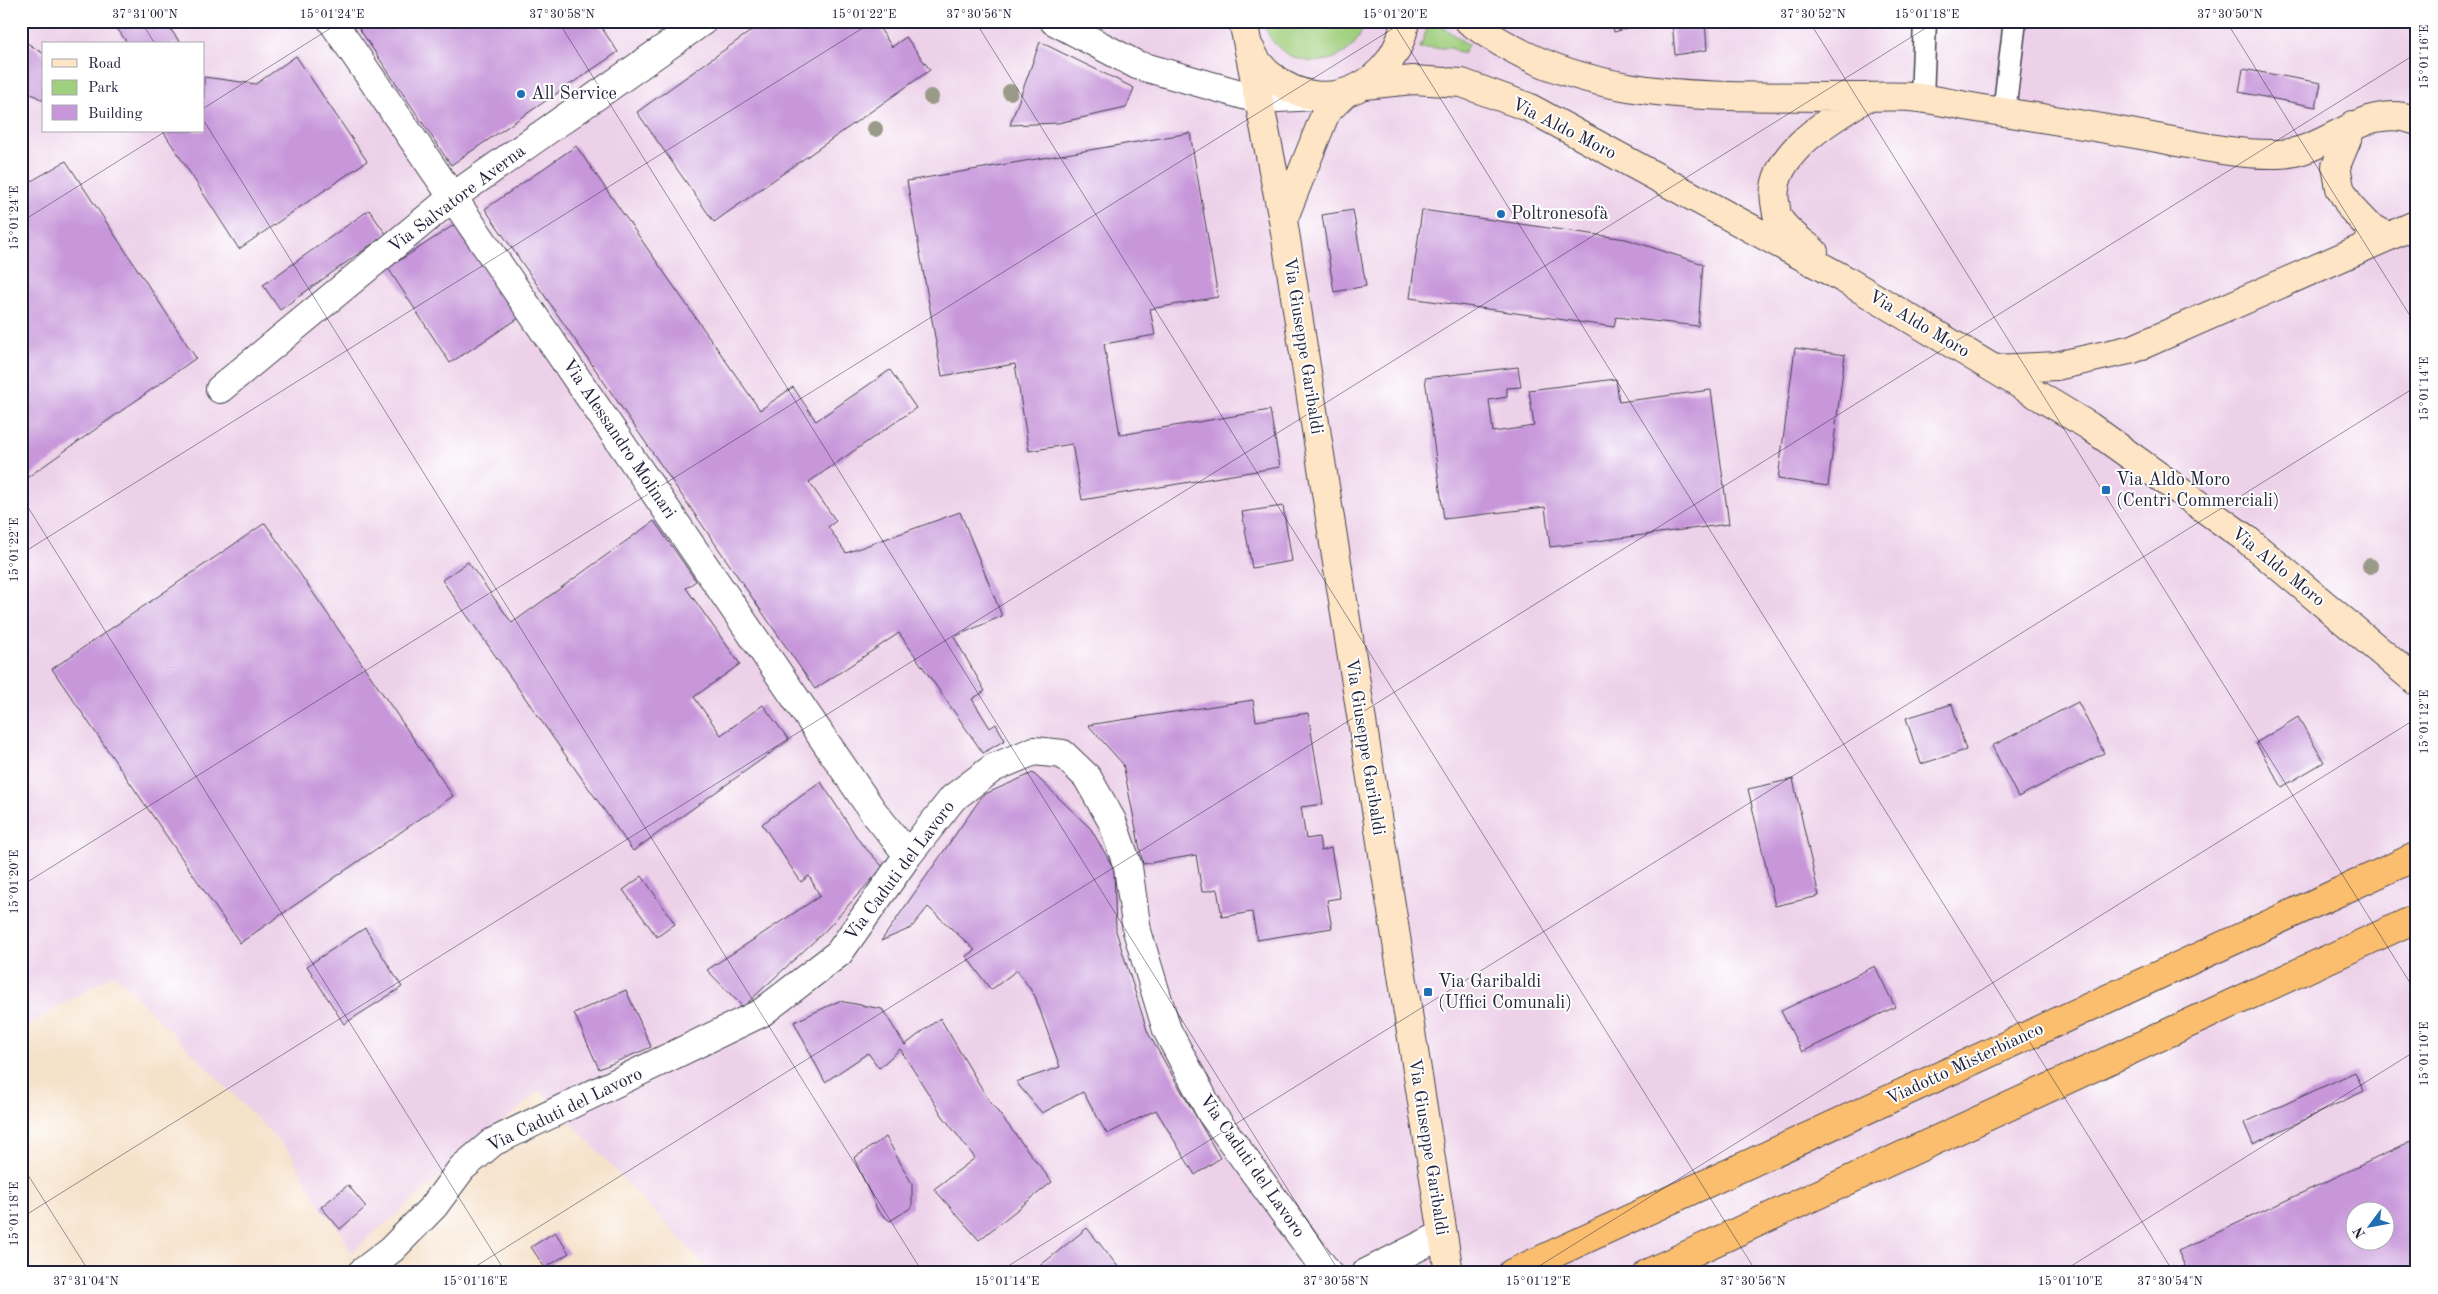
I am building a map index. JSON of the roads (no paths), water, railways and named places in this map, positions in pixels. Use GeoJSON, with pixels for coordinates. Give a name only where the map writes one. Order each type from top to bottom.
{"type":"FeatureCollection","features":[{"type":"Feature","properties":{"kind":"highway","name":"Viadotto Misterbianco"},"geometry":{"type":"LineString","coordinates":[[1512,1273],[2417,856]]}},
{"type":"Feature","properties":{"kind":"highway"},"geometry":{"type":"LineString","coordinates":[[1648,1273],[2417,918]]}},
{"type":"Feature","properties":{"kind":"main road"},"geometry":{"type":"LineString","coordinates":[[1283,220],[1326,112],[1344,92],[1380,74],[1392,59],[1400,42],[1405,21]]}},
{"type":"Feature","properties":{"kind":"main road"},"geometry":{"type":"LineString","coordinates":[[1469,21],[1495,41],[1564,72],[1613,86],[1669,94],[1922,99],[2238,153],[2281,154],[2319,146],[2354,125],[2384,115],[2408,117],[2417,121]]}},
{"type":"Feature","properties":{"kind":"main road","name":"Via Aldo Moro"},"geometry":{"type":"LineString","coordinates":[[1246,38],[1253,55],[1265,72],[1282,85],[1296,90],[1344,92],[1413,80],[1462,83],[1528,108],[1844,279],[2089,426],[2245,538],[2417,682]]}},
{"type":"Feature","properties":{"kind":"main road","name":"Via Giuseppe Garibaldi"},"geometry":{"type":"LineString","coordinates":[[1246,38],[1283,220],[1449,1273]]}},
{"type":"Feature","properties":{"kind":"main road"},"geometry":{"type":"LineString","coordinates":[[1844,279],[1794,235],[1778,217],[1774,194],[1778,174],[1792,154],[1822,125],[1867,97]]}},
{"type":"Feature","properties":{"kind":"main road"},"geometry":{"type":"LineString","coordinates":[[2354,125],[2336,166],[2340,188],[2351,208],[2367,225],[2387,236]]}},
{"type":"Feature","properties":{"kind":"main road"},"geometry":{"type":"LineString","coordinates":[[1995,369],[2056,366],[2133,348],[2417,224]]}},
{"type":"Feature","properties":{"kind":"street","name":"Via Alessandro Molinari"},"geometry":{"type":"LineString","coordinates":[[332,21],[454,196],[872,810],[908,856]]}},
{"type":"Feature","properties":{"kind":"street","name":"Via Salvatore Averna"},"geometry":{"type":"LineString","coordinates":[[220,389],[454,196],[703,21]]}},
{"type":"Feature","properties":{"kind":"street"},"geometry":{"type":"LineString","coordinates":[[1054,21],[1137,66],[1258,99],[1344,92]]}},
{"type":"Feature","properties":{"kind":"street"},"geometry":{"type":"LineString","coordinates":[[1206,84],[1235,72],[1246,38]]}},
{"type":"Feature","properties":{"kind":"street","name":"Via Caduti del Lavoro"},"geometry":{"type":"LineString","coordinates":[[361,1273],[392,1248],[434,1206],[462,1168],[493,1142],[761,1013],[839,952],[908,856],[953,798],[993,768],[1034,751],[1063,754],[1087,777],[1112,821],[1128,867],[1137,931],[1167,1030],[1212,1113],[1328,1273]]}},
{"type":"Feature","properties":{"kind":"street"},"geometry":{"type":"LineString","coordinates":[[1366,1273],[1442,1235]]}},
{"type":"Feature","properties":{"kind":"lane"},"geometry":{"type":"LineString","coordinates":[[1922,99],[1925,21]]}},
{"type":"Feature","properties":{"kind":"lane"},"geometry":{"type":"LineString","coordinates":[[2004,112],[2015,21]]}},
{"type":"Feature","properties":{"kind":"place","name":"All Service"},"geometry":{"type":"Point","coordinates":[521,94]}},
{"type":"Feature","properties":{"kind":"place","name":"Poltronesofà"},"geometry":{"type":"Point","coordinates":[1501,214]}},
{"type":"Feature","properties":{"kind":"place","name":"Via Aldo Moro (Centri Commerciali)"},"geometry":{"type":"Point","coordinates":[2106,490]}},
{"type":"Feature","properties":{"kind":"place","name":"Via Garibaldi (Uffici Comunali)"},"geometry":{"type":"Point","coordinates":[1428,992]}}]}
